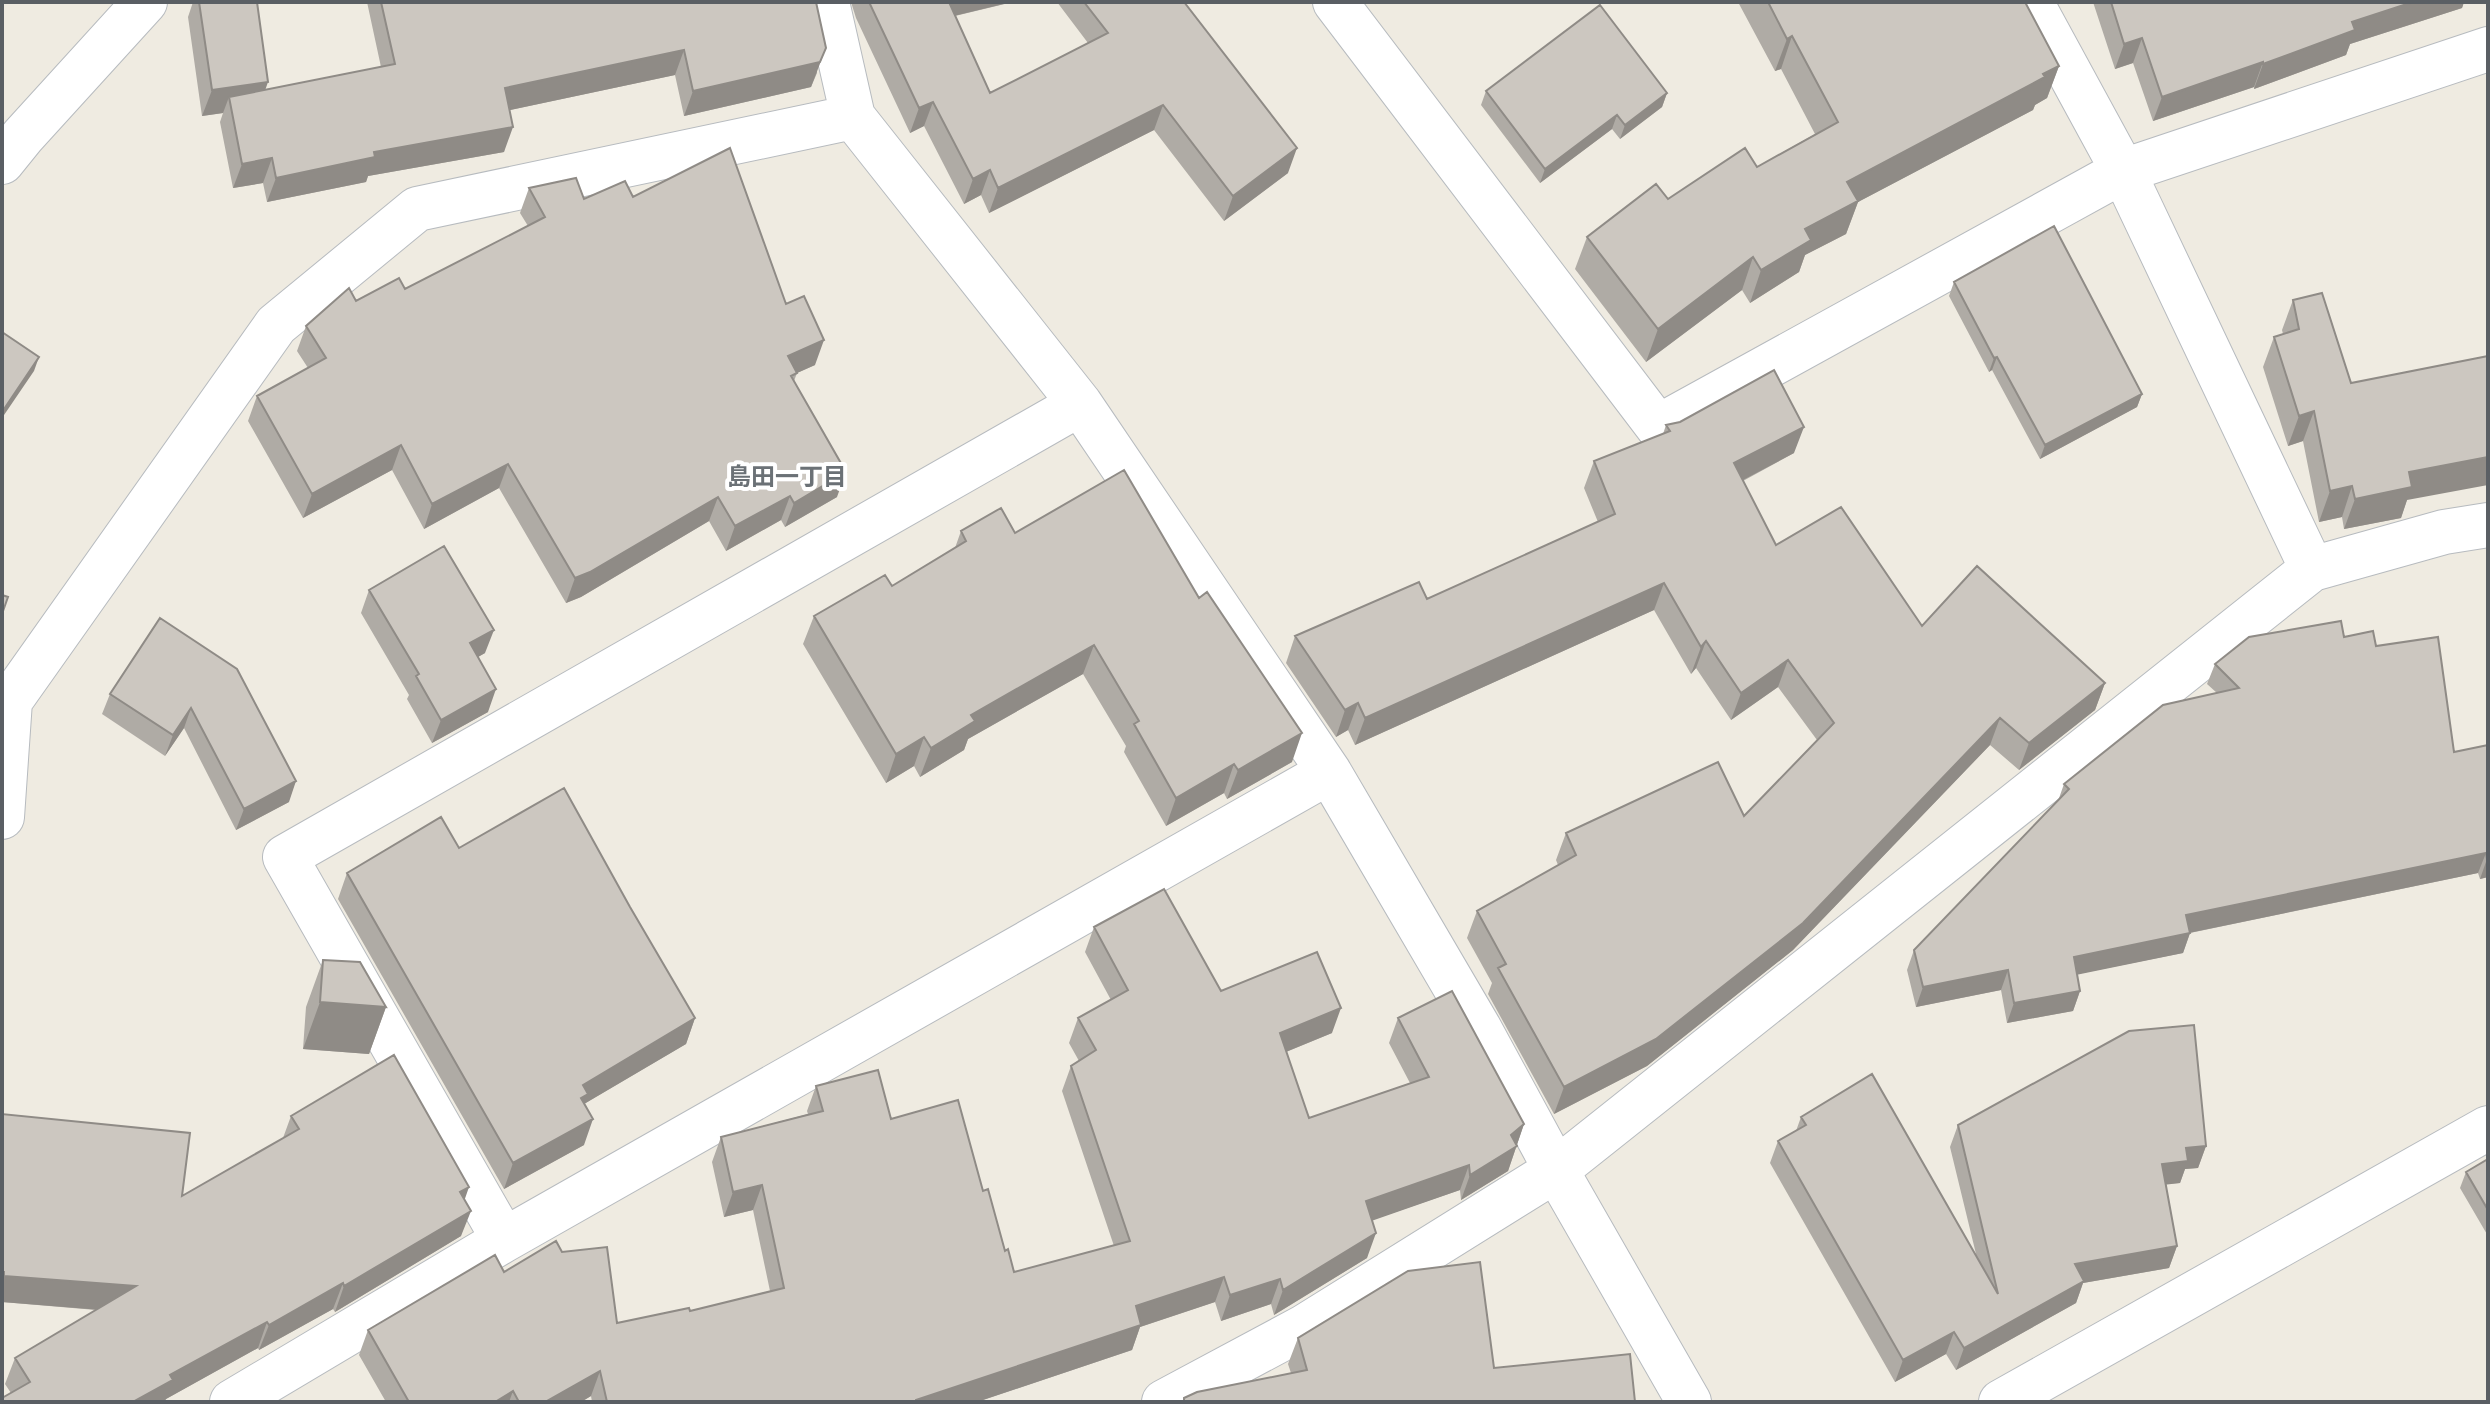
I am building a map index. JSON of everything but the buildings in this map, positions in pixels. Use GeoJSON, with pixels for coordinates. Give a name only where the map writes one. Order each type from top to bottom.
{"type":"FeatureCollection","features":[{"type":"Feature","properties":{"kind":"street"},"geometry":{"type":"LineString","coordinates":[[2,162],[145,2]]}},
{"type":"Feature","properties":{"kind":"street"},"geometry":{"type":"LineString","coordinates":[[827,2],[853,117],[1080,404],[1329,772],[1479,1028],[1689,1402]]}},
{"type":"Feature","properties":{"kind":"street"},"geometry":{"type":"LineString","coordinates":[[1335,2],[1658,427],[2123,171],[2488,49]]}},
{"type":"Feature","properties":{"kind":"street"},"geometry":{"type":"LineString","coordinates":[[2031,2],[2123,171],[2312,569]]}},
{"type":"Feature","properties":{"kind":"street"},"geometry":{"type":"LineString","coordinates":[[2,817],[10,701],[276,325],[417,209],[853,117]]}},
{"type":"Feature","properties":{"kind":"street"},"geometry":{"type":"LineString","coordinates":[[504,1240],[285,857],[1080,404]]}},
{"type":"Feature","properties":{"kind":"street"},"geometry":{"type":"LineString","coordinates":[[1164,1402],[1304,1327],[1556,1170],[2312,569],[2444,532],[2488,525]]}},
{"type":"Feature","properties":{"kind":"street"},"geometry":{"type":"LineString","coordinates":[[232,1402],[504,1240],[1329,772]]}},
{"type":"Feature","properties":{"kind":"street"},"geometry":{"type":"LineString","coordinates":[[2001,1402],[2488,1128]]}},
{"type":"Feature","properties":{"kind":"district","name":"島田一丁目"},"geometry":{"type":"Point","coordinates":[787,477]}}]}
